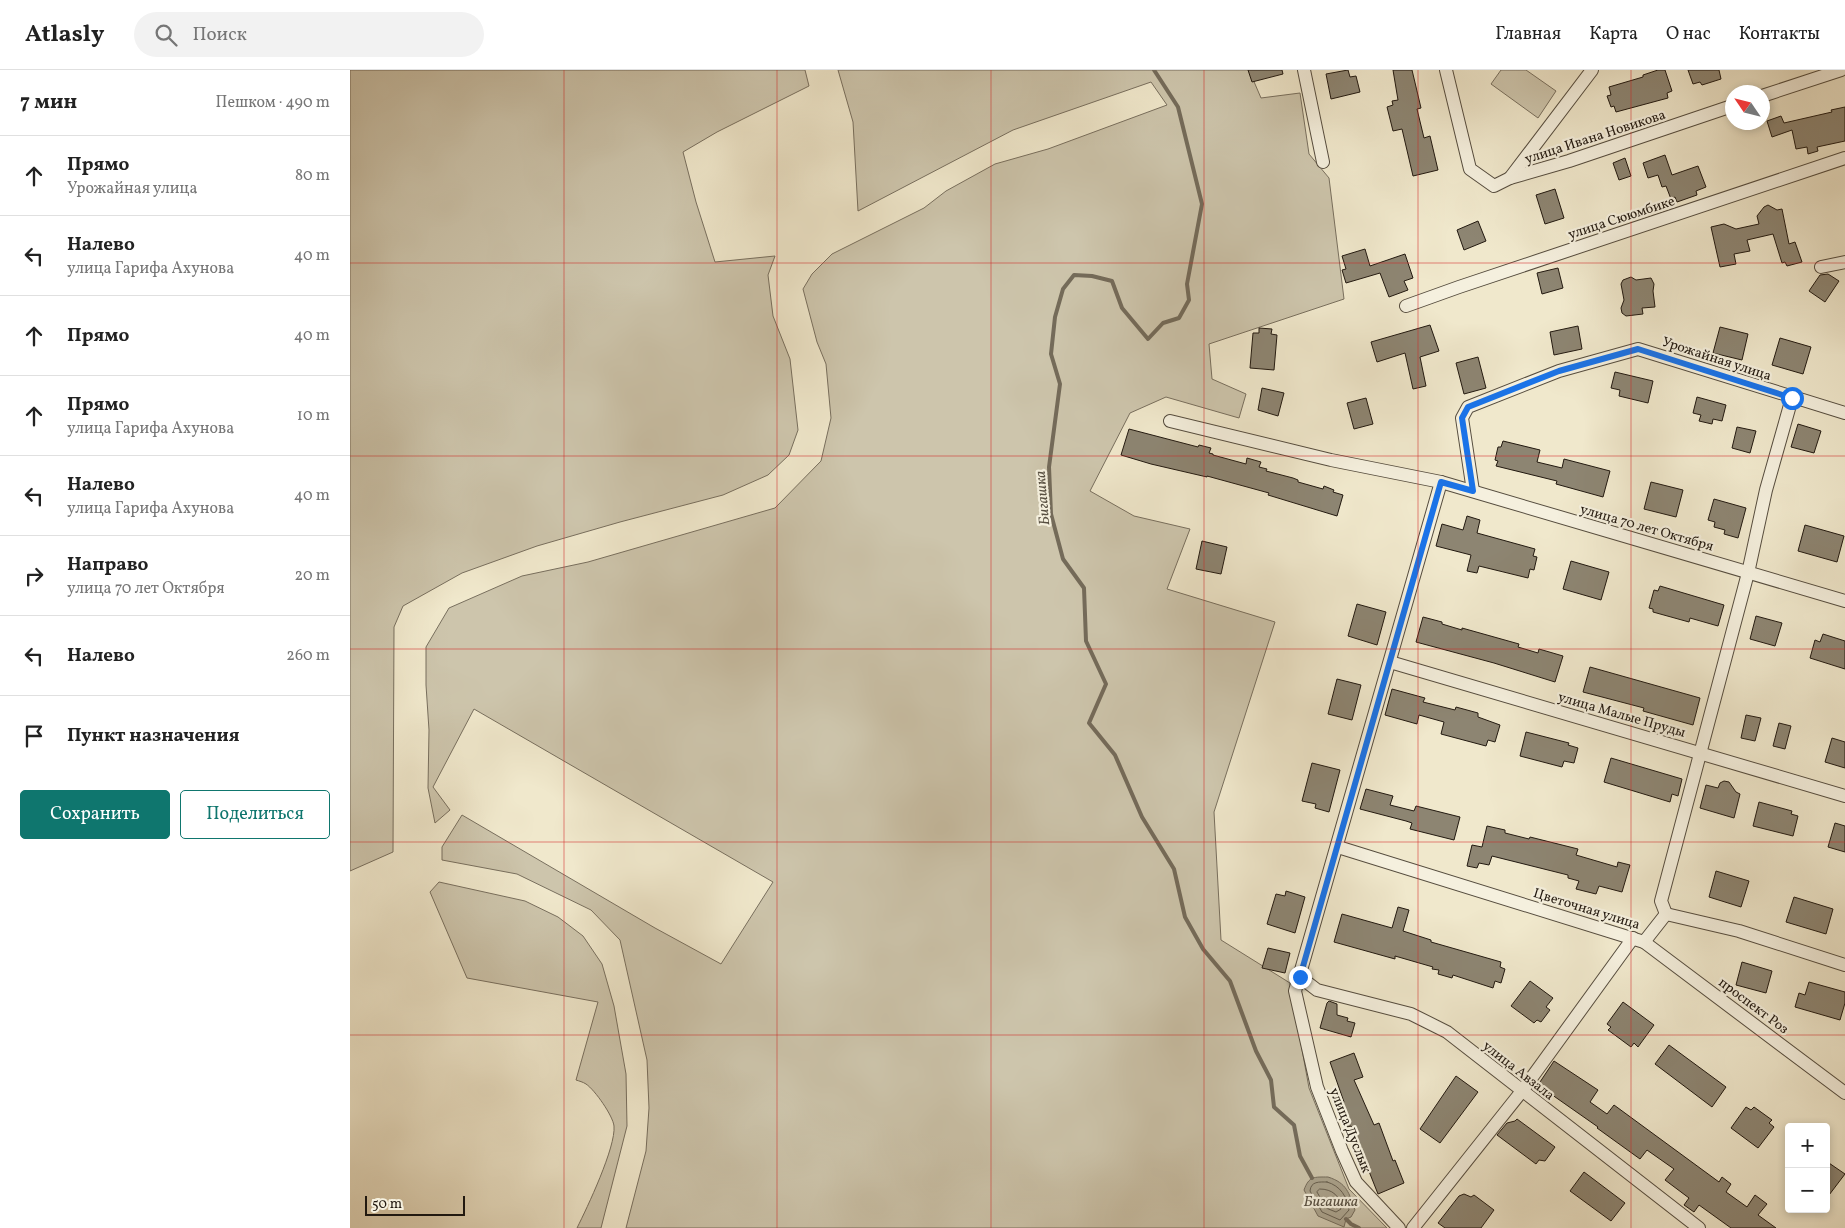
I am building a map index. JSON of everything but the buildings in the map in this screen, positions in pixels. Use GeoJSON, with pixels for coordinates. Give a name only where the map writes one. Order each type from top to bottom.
{"type":"FeatureCollection","features":[{"type":"Feature","properties":{"kind":"street"},"geometry":{"type":"LineString","coordinates":[[1304,70],[1323,162]]}},
{"type":"Feature","properties":{"kind":"street","name":"улица Ивана Новикова"},"geometry":{"type":"LineString","coordinates":[[1446,70],[1470,170],[1494,186],[1510,178],[1569,161],[1725,108]]}},
{"type":"Feature","properties":{"kind":"street"},"geometry":{"type":"LineString","coordinates":[[1510,178],[1592,70]]}},
{"type":"Feature","properties":{"kind":"street"},"geometry":{"type":"LineString","coordinates":[[1770,93],[1841,70]]}},
{"type":"Feature","properties":{"kind":"street","name":"улица Сююмбике"},"geometry":{"type":"LineString","coordinates":[[1406,306],[1845,158]]}},
{"type":"Feature","properties":{"kind":"street"},"geometry":{"type":"LineString","coordinates":[[1821,267],[1845,262]]}},
{"type":"Feature","properties":{"kind":"street","name":"Урожайная улица"},"geometry":{"type":"LineString","coordinates":[[1473,491],[1462,418],[1468,407],[1559,371],[1638,349],[1845,413]]}},
{"type":"Feature","properties":{"kind":"street"},"geometry":{"type":"LineString","coordinates":[[1792,398],[1766,490],[1748,573],[1661,901],[1666,914],[1739,931],[1845,965]]}},
{"type":"Feature","properties":{"kind":"street","name":"улица 70 лет Октября"},"geometry":{"type":"LineString","coordinates":[[1170,421],[1330,460],[1441,482],[1845,601]]}},
{"type":"Feature","properties":{"kind":"street"},"geometry":{"type":"LineString","coordinates":[[1300,977],[1441,482]]}},
{"type":"Feature","properties":{"kind":"street","name":"улица Малые Пруды"},"geometry":{"type":"LineString","coordinates":[[1390,662],[1845,796]]}},
{"type":"Feature","properties":{"kind":"street","name":"Цветочная улица"},"geometry":{"type":"LineString","coordinates":[[1338,847],[1639,940],[1666,914]]}},
{"type":"Feature","properties":{"kind":"street"},"geometry":{"type":"LineString","coordinates":[[1413,1228],[1639,940]]}},
{"type":"Feature","properties":{"kind":"street","name":"проспект Роз"},"geometry":{"type":"LineString","coordinates":[[1639,940],[1845,1093]]}},
{"type":"Feature","properties":{"kind":"street","name":"улица Дуслык"},"geometry":{"type":"LineString","coordinates":[[1300,977],[1296,991],[1318,1087],[1342,1150],[1356,1182],[1399,1228]]}},
{"type":"Feature","properties":{"kind":"street","name":"улица Авзала"},"geometry":{"type":"LineString","coordinates":[[1300,977],[1317,990],[1411,1014],[1447,1032],[1699,1228]]}},
{"type":"Feature","properties":{"kind":"shaded area"},"geometry":{"type":"Polygon","coordinates":[[[350,70],[805,70],[809,86],[717,132],[683,152],[715,262],[775,256],[768,275],[773,316],[790,359],[798,430],[789,455],[768,475],[723,495],[537,546],[462,573],[403,606],[394,627],[393,852],[350,871],[350,70]]]}},
{"type":"Feature","properties":{"kind":"shaded area"},"geometry":{"type":"Polygon","coordinates":[[[838,70],[1249,70],[1261,98],[1300,93],[1309,154],[1329,178],[1344,299],[1209,344],[1212,379],[1246,394],[1239,418],[1166,397],[1130,413],[1090,491],[1134,516],[1190,529],[1167,589],[1275,622],[1214,812],[1221,940],[1290,983],[1309,1088],[1349,1189],[1387,1228],[626,1228],[646,1151],[649,1108],[647,1060],[620,940],[591,910],[517,874],[442,860],[442,847],[462,815],[655,928],[721,964],[773,882],[474,709],[433,787],[450,810],[435,823],[428,788],[429,730],[426,647],[449,608],[522,576],[588,562],[775,508],[821,461],[831,418],[826,364],[817,342],[803,289],[812,274],[832,254],[924,208],[946,191],[995,164],[1048,149],[1167,105],[1151,82],[1013,130],[858,211],[853,122],[838,70]]]}},
{"type":"Feature","properties":{"kind":"shaded area"},"geometry":{"type":"Polygon","coordinates":[[[1501,70],[1526,70],[1556,91],[1538,118],[1491,84],[1501,70]]]}},
{"type":"Feature","properties":{"kind":"shaded area"},"geometry":{"type":"Polygon","coordinates":[[[439,882],[525,901],[558,917],[583,936],[602,964],[614,1006],[626,1074],[627,1126],[601,1228],[577,1228],[606,1162],[614,1126],[603,1104],[590,1087],[576,1080],[598,1002],[467,978],[430,892],[439,882]]]}},
{"type":"Feature","properties":{"kind":"water","name":"Бигашка"},"geometry":{"type":"Polygon","coordinates":[[[1328,1177],[1339,1182],[1346,1189],[1355,1210],[1351,1217],[1346,1219],[1344,1227],[1318,1216],[1304,1190],[1308,1182],[1313,1178],[1328,1177]]]}},
{"type":"Feature","properties":{"kind":"waterway","name":"Бигашка"},"geometry":{"type":"LineString","coordinates":[[1154,70],[1178,107],[1202,204],[1187,284],[1189,300],[1179,318],[1163,323],[1148,339],[1122,308],[1112,281],[1092,276],[1074,275],[1063,289],[1055,317],[1051,354],[1060,384],[1049,467],[1051,514],[1063,559],[1084,588],[1086,641],[1106,684],[1089,723],[1115,755],[1142,817],[1174,869],[1185,917],[1203,949],[1230,981],[1256,1051],[1271,1080],[1274,1107],[1294,1125],[1300,1156],[1312,1178]]}},
{"type":"Feature","properties":{"kind":"waterway","name":"Бигашка"},"geometry":{"type":"LineString","coordinates":[[1346,1219],[1359,1228]]}},
{"type":"Feature","properties":{"kind":"route"},"geometry":{"type":"LineString","coordinates":[[1300,977],[1441,482],[1473,491],[1462,418],[1468,407],[1559,371],[1638,349],[1792,398]]}}]}
